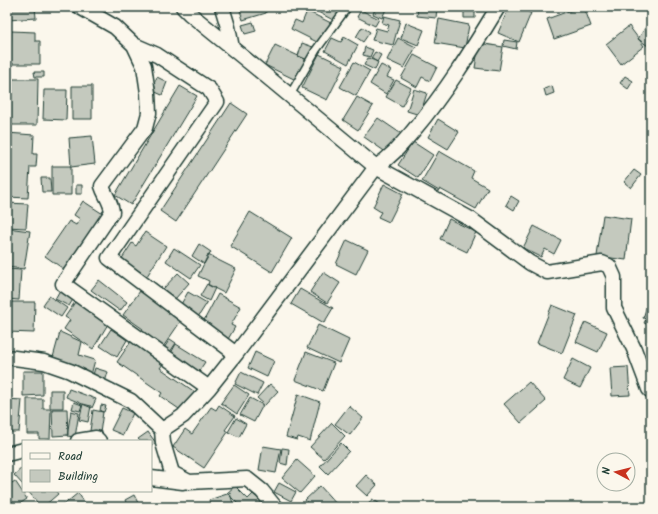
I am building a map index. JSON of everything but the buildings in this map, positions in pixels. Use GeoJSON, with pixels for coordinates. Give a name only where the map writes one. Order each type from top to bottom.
{"type":"FeatureCollection","features":[{"type":"Feature","properties":{"kind":"street"},"geometry":{"type":"LineString","coordinates":[[80,7],[115,27],[134,45],[157,55],[210,89],[216,102],[213,109],[110,258],[236,354]]}},
{"type":"Feature","properties":{"kind":"street"},"geometry":{"type":"LineString","coordinates":[[183,7],[376,167],[472,220],[530,263],[547,272],[602,263],[609,266],[614,277],[614,308],[634,349],[651,391]]}},
{"type":"Feature","properties":{"kind":"street"},"geometry":{"type":"LineString","coordinates":[[222,7],[232,48]]}},
{"type":"Feature","properties":{"kind":"street"},"geometry":{"type":"LineString","coordinates":[[162,430],[183,416],[209,388],[376,167],[390,158],[432,108],[455,76],[498,7]]}},
{"type":"Feature","properties":{"kind":"street"},"geometry":{"type":"LineString","coordinates":[[134,45],[144,66],[148,94],[148,113],[145,128],[102,186],[104,194],[112,203],[112,212],[63,284],[209,388]]}},
{"type":"Feature","properties":{"kind":"street"},"geometry":{"type":"LineString","coordinates":[[7,357],[44,362],[70,371],[131,401],[162,430],[163,443],[172,473],[189,482]]}},
{"type":"Feature","properties":{"kind":"street"},"geometry":{"type":"LineString","coordinates":[[84,440],[96,438],[99,440]]}},
{"type":"Feature","properties":{"kind":"street"},"geometry":{"type":"LineString","coordinates":[[7,454],[22,450]]}},
{"type":"Feature","properties":{"kind":"street"},"geometry":{"type":"LineString","coordinates":[[152,478],[189,482],[247,479],[262,490],[275,507]]}},
{"type":"Feature","properties":{"kind":"lane"},"geometry":{"type":"LineString","coordinates":[[290,95],[316,50],[346,9]]}}]}
